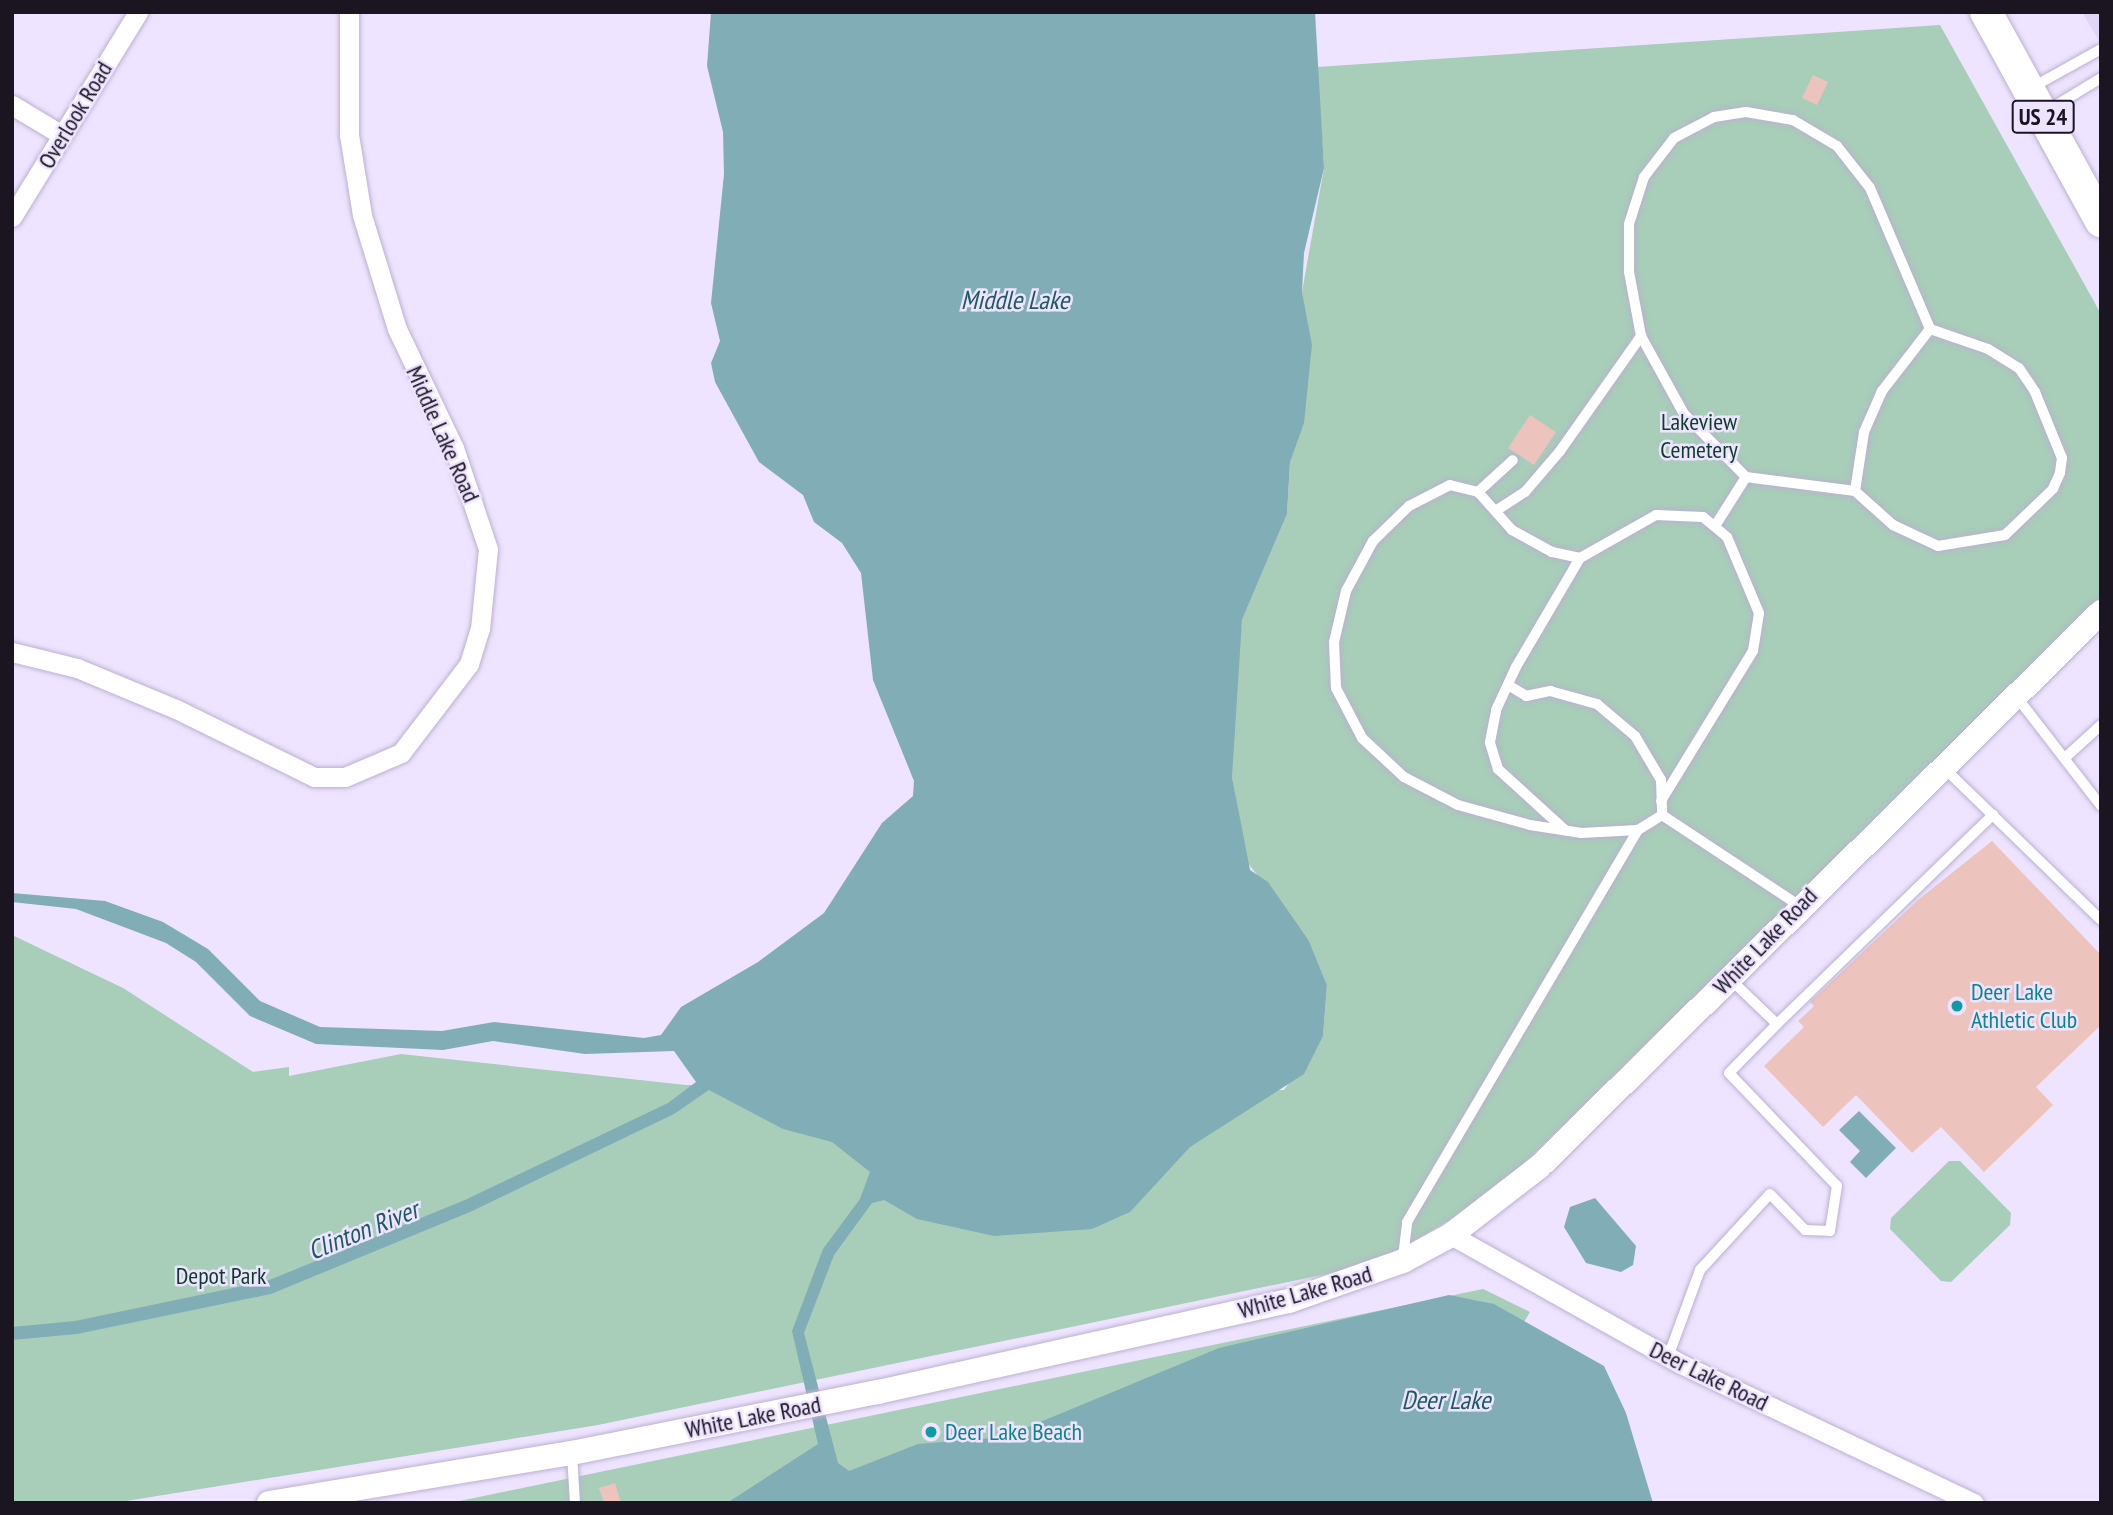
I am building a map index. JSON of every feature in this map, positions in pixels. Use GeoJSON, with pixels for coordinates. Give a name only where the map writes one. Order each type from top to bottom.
{"type":"FeatureCollection","features":[{"type":"Feature","properties":{"kind":"main road","name":"US 24"},"geometry":{"type":"LineString","coordinates":[[1986,12],[2101,221]]}},
{"type":"Feature","properties":{"kind":"street","name":"Overlook Road"},"geometry":{"type":"LineString","coordinates":[[12,218],[138,12]]}},
{"type":"Feature","properties":{"kind":"street","name":"Middle Lake Road"},"geometry":{"type":"LineString","coordinates":[[12,652],[76,668],[176,709],[314,777],[345,777],[401,753],[469,664],[480,629],[488,549],[454,448],[397,329],[362,215],[350,157],[349,12]]}},
{"type":"Feature","properties":{"kind":"street"},"geometry":{"type":"LineString","coordinates":[[12,105],[62,135]]}},
{"type":"Feature","properties":{"kind":"street","name":"White Lake Road"},"geometry":{"type":"LineString","coordinates":[[269,1503],[572,1453],[820,1404],[1290,1301],[1403,1261],[1451,1235],[1539,1167],[1941,765],[2101,612]]}},
{"type":"Feature","properties":{"kind":"street","name":"Deer Lake Road"},"geometry":{"type":"LineString","coordinates":[[1451,1235],[1668,1357],[1974,1503]]}},
{"type":"Feature","properties":{"kind":"lane"},"geometry":{"type":"LineString","coordinates":[[2035,102],[2101,49]]}},
{"type":"Feature","properties":{"kind":"lane"},"geometry":{"type":"LineString","coordinates":[[2035,102],[2101,78]]}},
{"type":"Feature","properties":{"kind":"lane"},"geometry":{"type":"LineString","coordinates":[[1746,112],[1793,120],[1837,146],[1863,177],[1930,329],[1988,349],[2019,368],[2062,458],[2053,489],[2005,535],[1938,546],[1893,525],[1855,491],[1746,477],[1684,414],[1642,336],[1629,272],[1629,224],[1644,177],[1674,138],[1714,117],[1746,112]]}},
{"type":"Feature","properties":{"kind":"lane"},"geometry":{"type":"LineString","coordinates":[[1855,491],[1864,432],[1882,391],[1930,329]]}},
{"type":"Feature","properties":{"kind":"lane"},"geometry":{"type":"LineString","coordinates":[[1497,510],[1525,492],[1560,451],[1642,336]]}},
{"type":"Feature","properties":{"kind":"lane"},"geometry":{"type":"LineString","coordinates":[[1478,492],[1513,460]]}},
{"type":"Feature","properties":{"kind":"lane"},"geometry":{"type":"LineString","coordinates":[[1715,526],[1746,477]]}},
{"type":"Feature","properties":{"kind":"lane"},"geometry":{"type":"LineString","coordinates":[[1580,558],[1552,552],[1512,530],[1497,510],[1478,492],[1450,485],[1409,506],[1373,541],[1346,591],[1334,642],[1336,688],[1362,738],[1404,777],[1458,805],[1566,831],[1638,830]]}},
{"type":"Feature","properties":{"kind":"lane"},"geometry":{"type":"LineString","coordinates":[[1566,831],[1498,769],[1490,742],[1508,685],[1580,558],[1656,514],[1703,517],[1715,526],[1748,575],[1759,612],[1753,651],[1661,801]]}},
{"type":"Feature","properties":{"kind":"lane"},"geometry":{"type":"LineString","coordinates":[[1508,685],[1526,696],[1550,691],[1597,704],[1635,736],[1661,780],[1662,815]]}},
{"type":"Feature","properties":{"kind":"lane"},"geometry":{"type":"LineString","coordinates":[[2014,693],[2067,756],[2101,806]]}},
{"type":"Feature","properties":{"kind":"lane"},"geometry":{"type":"LineString","coordinates":[[2067,756],[2101,725]]}},
{"type":"Feature","properties":{"kind":"lane"},"geometry":{"type":"LineString","coordinates":[[1941,765],[2101,920]]}},
{"type":"Feature","properties":{"kind":"lane"},"geometry":{"type":"LineString","coordinates":[[1662,815],[1800,906]]}},
{"type":"Feature","properties":{"kind":"lane"},"geometry":{"type":"LineString","coordinates":[[1403,1261],[1407,1222],[1638,830],[1662,815]]}},
{"type":"Feature","properties":{"kind":"lane"},"geometry":{"type":"LineString","coordinates":[[1668,1357],[1700,1270],[1770,1194],[1805,1230],[1829,1231],[1837,1185],[1729,1073],[1993,815]]}},
{"type":"Feature","properties":{"kind":"lane"},"geometry":{"type":"LineString","coordinates":[[1729,978],[1777,1024]]}},
{"type":"Feature","properties":{"kind":"lane"},"geometry":{"type":"LineString","coordinates":[[572,1453],[575,1503]]}},
{"type":"Feature","properties":{"kind":"shaded area"},"geometry":{"type":"Polygon","coordinates":[[[2082,12],[2101,12],[2101,45],[2095,34],[2082,12]]]}},
{"type":"Feature","properties":{"kind":"green space","name":"Lakeview Cemetery"},"geometry":{"type":"Polygon","coordinates":[[[1940,25],[2101,314],[2101,597],[1492,1195],[1375,1264],[598,1425],[114,1503],[12,1503],[12,935],[123,988],[253,1072],[289,1067],[289,1076],[401,1054],[686,1085],[1284,1090],[1323,1036],[1327,985],[1309,941],[1247,862],[1232,777],[1233,704],[1242,620],[1287,514],[1290,462],[1311,356],[1302,292],[1324,168],[1317,67],[1940,25]]]}},
{"type":"Feature","properties":{"kind":"green space"},"geometry":{"type":"Polygon","coordinates":[[[1949,1161],[1960,1161],[2011,1213],[2010,1225],[1951,1282],[1941,1281],[1890,1229],[1891,1218],[1949,1161]]]}},
{"type":"Feature","properties":{"kind":"green space","name":"Deer Lake"},"geometry":{"type":"Polygon","coordinates":[[[1483,1289],[1530,1312],[1414,1503],[450,1503],[1483,1289]]]}},
{"type":"Feature","properties":{"kind":"water","name":"Middle Lake"},"geometry":{"type":"Polygon","coordinates":[[[711,12],[1315,12],[1324,168],[1304,253],[1302,292],[1312,345],[1304,423],[1290,462],[1287,514],[1242,620],[1232,777],[1250,870],[1268,882],[1309,941],[1327,985],[1323,1036],[1304,1074],[1190,1147],[1130,1212],[1092,1229],[994,1236],[917,1219],[884,1200],[872,1203],[834,1255],[804,1333],[838,1463],[849,1471],[918,1444],[1004,1437],[1219,1348],[1449,1295],[1494,1304],[1604,1366],[1626,1413],[1653,1503],[727,1503],[818,1444],[792,1331],[823,1249],[860,1199],[870,1172],[832,1142],[783,1129],[709,1090],[674,1114],[470,1212],[271,1294],[77,1334],[12,1340],[12,1327],[75,1321],[267,1281],[465,1200],[668,1103],[696,1082],[674,1051],[585,1054],[493,1041],[443,1050],[316,1044],[250,1016],[196,962],[166,943],[76,909],[12,902],[12,893],[105,901],[163,922],[208,949],[260,1001],[320,1027],[442,1031],[494,1022],[644,1038],[661,1035],[681,1007],[758,962],[824,913],[882,823],[913,796],[914,781],[873,680],[861,573],[842,543],[814,522],[803,495],[759,462],[715,382],[711,363],[720,341],[711,303],[724,174],[723,132],[707,66],[711,12]]]}},
{"type":"Feature","properties":{"kind":"water"},"geometry":{"type":"Polygon","coordinates":[[[1859,1111],[1896,1148],[1866,1178],[1850,1162],[1860,1151],[1839,1130],[1859,1111]]]}},
{"type":"Feature","properties":{"kind":"water"},"geometry":{"type":"Polygon","coordinates":[[[1595,1198],[1636,1246],[1633,1265],[1621,1272],[1586,1263],[1564,1227],[1570,1207],[1595,1198]]]}},
{"type":"Feature","properties":{"kind":"building"},"geometry":{"type":"Polygon","coordinates":[[[1813,75],[1828,82],[1817,105],[1802,98],[1813,75]]]}},
{"type":"Feature","properties":{"kind":"building"},"geometry":{"type":"Polygon","coordinates":[[[1530,415],[1556,432],[1534,465],[1508,448],[1530,415]]]}},
{"type":"Feature","properties":{"kind":"building","name":"Deer Lake Athletic Club"},"geometry":{"type":"Polygon","coordinates":[[[1992,841],[2101,955],[2101,1025],[2036,1087],[2053,1105],[1984,1172],[1941,1127],[1912,1153],[1856,1095],[1823,1127],[1764,1066],[1804,1027],[1798,1021],[1814,1006],[1810,1002],[1918,900],[1992,841]]]}},
{"type":"Feature","properties":{"kind":"building"},"geometry":{"type":"Polygon","coordinates":[[[615,1483],[621,1503],[604,1503],[599,1488],[615,1483]]]}},
{"type":"Feature","properties":{"kind":"place","name":"Deer Lake Athletic Club"},"geometry":{"type":"Point","coordinates":[1957,1006]}},
{"type":"Feature","properties":{"kind":"place","name":"Deer Lake Beach"},"geometry":{"type":"Point","coordinates":[931,1432]}},
{"type":"Feature","properties":{"kind":"water label","name":"Clinton River"},"geometry":{"type":"Point","coordinates":[363,1230]}},
{"type":"Feature","properties":{"kind":"park label","name":"Depot Park"},"geometry":{"type":"Point","coordinates":[221,1276]}}]}
